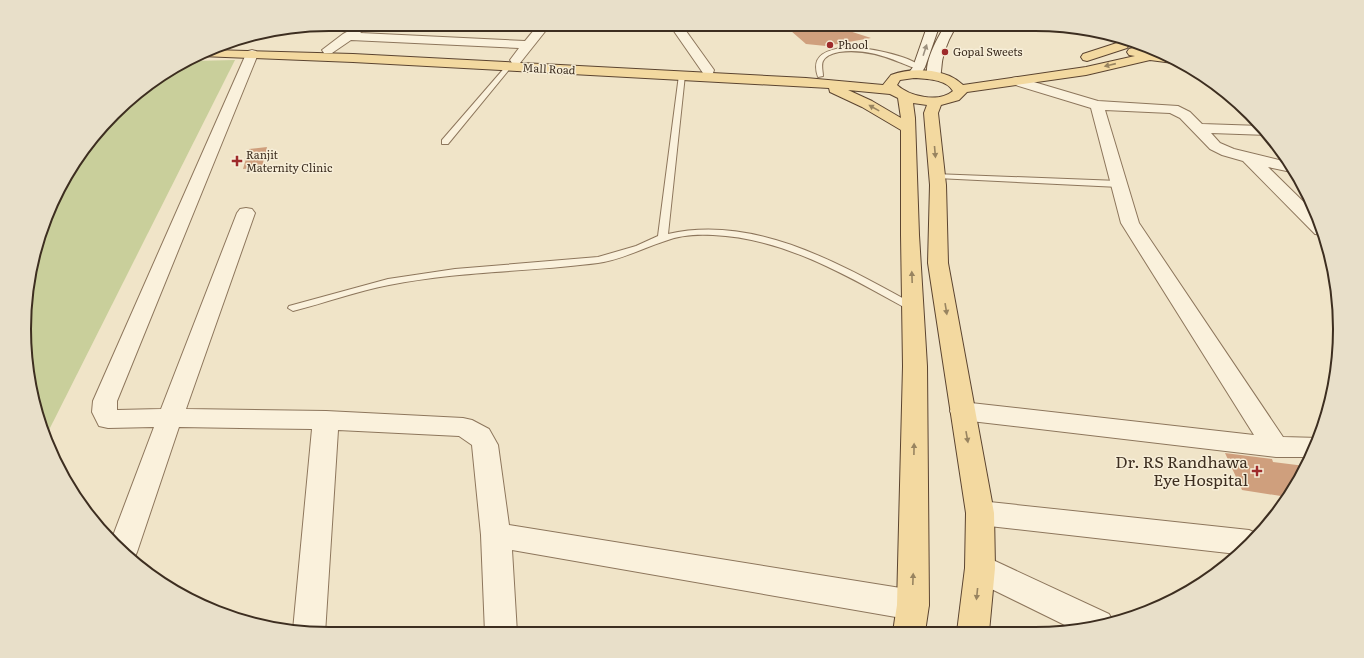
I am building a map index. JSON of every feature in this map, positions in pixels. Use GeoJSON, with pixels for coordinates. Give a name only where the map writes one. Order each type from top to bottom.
{"type":"FeatureCollection","features":[{"type":"Feature","properties":{"kind":"main road"},"geometry":{"type":"LineString","coordinates":[[955,85],[1081,59],[1122,44]]}},
{"type":"Feature","properties":{"kind":"main road"},"geometry":{"type":"LineString","coordinates":[[1129,46],[1134,53],[1157,58]]}},
{"type":"Feature","properties":{"kind":"main road","name":"Mall Road"},"geometry":{"type":"LineString","coordinates":[[232,47],[328,50],[682,76],[820,80]]}},
{"type":"Feature","properties":{"kind":"main road","name":"Mall Road"},"geometry":{"type":"LineString","coordinates":[[215,54],[252,54],[708,70],[820,80],[897,89],[936,102]]}},
{"type":"Feature","properties":{"kind":"main road"},"geometry":{"type":"LineString","coordinates":[[910,627],[913,605],[915,366],[908,128],[897,89],[905,75],[917,71],[955,85],[1017,81],[1086,71],[1148,57]]}},
{"type":"Feature","properties":{"kind":"main road"},"geometry":{"type":"LineString","coordinates":[[820,80],[867,104],[908,128]]}},
{"type":"Feature","properties":{"kind":"main road"},"geometry":{"type":"LineString","coordinates":[[955,85],[960,92],[958,96],[953,99],[936,102],[931,113],[937,176],[938,263],[980,513],[980,568],[974,627]]}},
{"type":"Feature","properties":{"kind":"street"},"geometry":{"type":"LineString","coordinates":[[328,50],[354,31]]}},
{"type":"Feature","properties":{"kind":"street"},"geometry":{"type":"LineString","coordinates":[[512,63],[539,31]]}},
{"type":"Feature","properties":{"kind":"street"},"geometry":{"type":"LineString","coordinates":[[680,31],[708,70]]}},
{"type":"Feature","properties":{"kind":"street"},"geometry":{"type":"LineString","coordinates":[[917,71],[931,31]]}},
{"type":"Feature","properties":{"kind":"street"},"geometry":{"type":"LineString","coordinates":[[934,76],[933,65],[943,39],[948,31]]}},
{"type":"Feature","properties":{"kind":"street"},"geometry":{"type":"LineString","coordinates":[[347,36],[528,45]]}},
{"type":"Feature","properties":{"kind":"street"},"geometry":{"type":"LineString","coordinates":[[252,54],[105,401],[104,412],[108,419],[170,418],[326,420],[463,427],[480,436],[485,445],[496,535],[501,627]]}},
{"type":"Feature","properties":{"kind":"street"},"geometry":{"type":"LineString","coordinates":[[1017,81],[1097,105],[1173,110],[1185,115],[1215,146],[1248,157],[1285,167]]}},
{"type":"Feature","properties":{"kind":"street"},"geometry":{"type":"LineString","coordinates":[[1097,105],[1130,223],[1276,447]]}},
{"type":"Feature","properties":{"kind":"street"},"geometry":{"type":"LineString","coordinates":[[1197,128],[1257,131]]}},
{"type":"Feature","properties":{"kind":"street"},"geometry":{"type":"LineString","coordinates":[[1248,157],[1312,220]]}},
{"type":"Feature","properties":{"kind":"street"},"geometry":{"type":"LineString","coordinates":[[124,545],[246,213]]}},
{"type":"Feature","properties":{"kind":"street"},"geometry":{"type":"LineString","coordinates":[[962,411],[1276,447],[1308,448]]}},
{"type":"Feature","properties":{"kind":"street"},"geometry":{"type":"LineString","coordinates":[[309,626],[326,420]]}},
{"type":"Feature","properties":{"kind":"street"},"geometry":{"type":"LineString","coordinates":[[980,513],[1243,542]]}},
{"type":"Feature","properties":{"kind":"street"},"geometry":{"type":"LineString","coordinates":[[496,535],[913,605]]}},
{"type":"Feature","properties":{"kind":"street"},"geometry":{"type":"LineString","coordinates":[[980,568],[1091,621]]}},
{"type":"Feature","properties":{"kind":"lane"},"geometry":{"type":"LineString","coordinates":[[820,80],[820,61],[825,55],[850,48],[862,48],[881,52],[917,71]]}},
{"type":"Feature","properties":{"kind":"lane"},"geometry":{"type":"LineString","coordinates":[[445,142],[512,63]]}},
{"type":"Feature","properties":{"kind":"lane"},"geometry":{"type":"LineString","coordinates":[[663,238],[682,76]]}},
{"type":"Feature","properties":{"kind":"lane"},"geometry":{"type":"LineString","coordinates":[[937,176],[1119,184]]}},
{"type":"Feature","properties":{"kind":"lane"},"geometry":{"type":"LineString","coordinates":[[293,308],[388,282],[455,272],[567,264],[599,260],[626,253],[663,238],[685,233],[713,232],[762,239],[820,259],[844,270],[913,308]]}},
{"type":"Feature","properties":{"kind":"green space"},"geometry":{"type":"Polygon","coordinates":[[[235,60],[49,430],[41,406],[37,387],[31,329],[37,271],[41,252],[54,215],[81,163],[118,118],[163,81],[200,61],[235,60]]]}},
{"type":"Feature","properties":{"kind":"building"},"geometry":{"type":"Polygon","coordinates":[[[791,31],[849,31],[871,38],[826,46],[806,44],[791,31]]]}},
{"type":"Feature","properties":{"kind":"building"},"geometry":{"type":"Polygon","coordinates":[[[267,147],[262,167],[243,169],[249,149],[267,147]]]}},
{"type":"Feature","properties":{"kind":"building"},"geometry":{"type":"Polygon","coordinates":[[[1225,453],[1272,459],[1273,462],[1300,465],[1282,496],[1242,490],[1225,453]]]}},
{"type":"Feature","properties":{"kind":"place","name":"Phool"},"geometry":{"type":"Point","coordinates":[830,45]}},
{"type":"Feature","properties":{"kind":"place","name":"Gopal Sweets"},"geometry":{"type":"Point","coordinates":[945,52]}},
{"type":"Feature","properties":{"kind":"place","name":"Ranjit Maternity Clinic"},"geometry":{"type":"Point","coordinates":[237,161]}},
{"type":"Feature","properties":{"kind":"place","name":"Dr. RS Randhawa Eye Hospital"},"geometry":{"type":"Point","coordinates":[1257,471]}}]}
